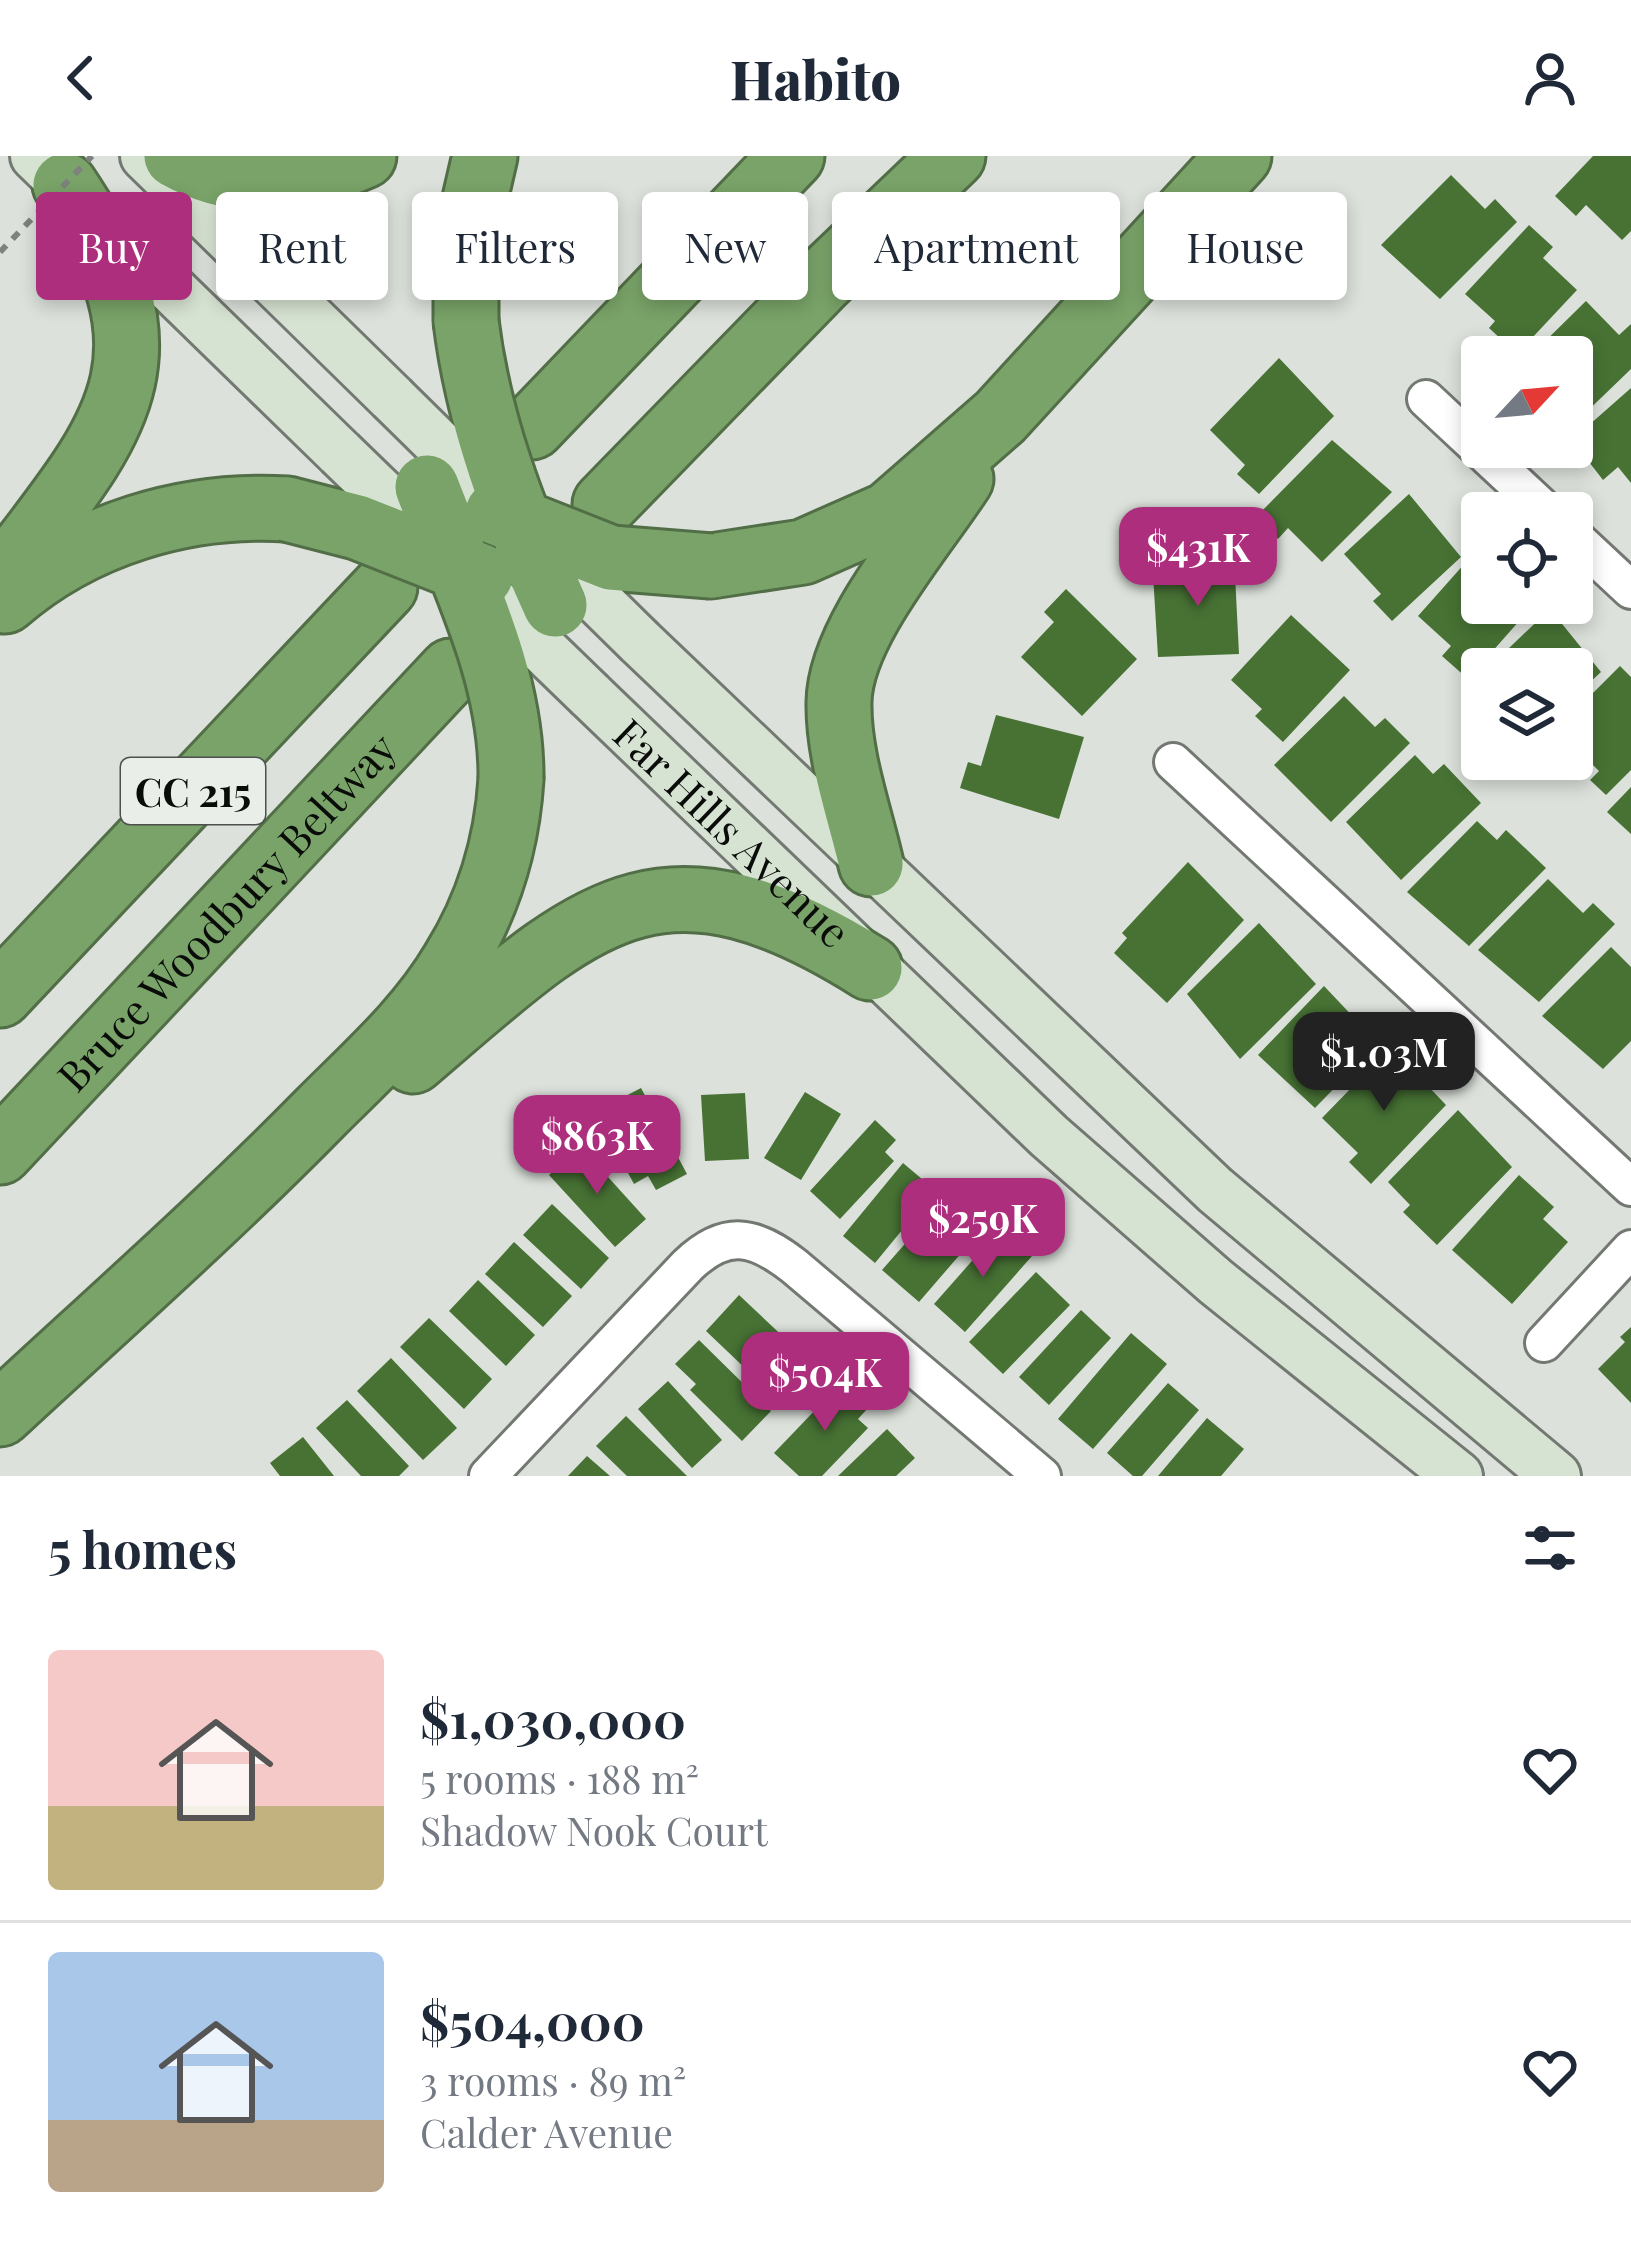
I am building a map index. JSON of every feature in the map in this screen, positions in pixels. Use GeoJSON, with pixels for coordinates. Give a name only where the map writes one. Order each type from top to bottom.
{"type":"FeatureCollection","features":[{"type":"Feature","properties":{"kind":"highway"},"geometry":{"type":"LineString","coordinates":[[176,156],[215,175],[254,181],[315,173],[364,156]]}},
{"type":"Feature","properties":{"kind":"highway"},"geometry":{"type":"LineString","coordinates":[[485,156],[466,238],[466,321],[478,387],[516,520],[590,695]]}},
{"type":"Feature","properties":{"kind":"highway"},"geometry":{"type":"LineString","coordinates":[[532,427],[792,156]]}},
{"type":"Feature","properties":{"kind":"highway"},"geometry":{"type":"LineString","coordinates":[[605,504],[823,280],[953,156]]}},
{"type":"Feature","properties":{"kind":"highway"},"geometry":{"type":"LineString","coordinates":[[823,280],[984,156]]}},
{"type":"Feature","properties":{"kind":"highway"},"geometry":{"type":"LineString","coordinates":[[340,453],[578,548],[627,562],[711,566],[786,556],[873,523],[1000,417],[1239,156]]}},
{"type":"Feature","properties":{"kind":"highway"},"geometry":{"type":"LineString","coordinates":[[0,580],[96,451],[124,386],[126,335],[119,304],[64,166]]}},
{"type":"Feature","properties":{"kind":"highway"},"geometry":{"type":"LineString","coordinates":[[0,1414],[236,1198],[400,1032],[444,978],[491,884],[511,779],[504,694],[392,398]]}},
{"type":"Feature","properties":{"kind":"highway"},"geometry":{"type":"LineString","coordinates":[[871,864],[842,741],[839,703],[846,659],[868,614],[1000,417]]}},
{"type":"Feature","properties":{"kind":"highway"},"geometry":{"type":"LineString","coordinates":[[0,606],[57,563],[127,531],[205,511],[287,509],[357,526],[640,642]]}},
{"type":"Feature","properties":{"kind":"highway","name":"CC 215"},"geometry":{"type":"LineString","coordinates":[[0,994],[385,587]]}},
{"type":"Feature","properties":{"kind":"highway","name":"Bruce Woodbury Beltway"},"geometry":{"type":"LineString","coordinates":[[0,1152],[451,671]]}},
{"type":"Feature","properties":{"kind":"highway"},"geometry":{"type":"LineString","coordinates":[[236,1198],[389,1081],[536,957],[616,912],[677,900],[739,904],[782,918],[870,968]]}},
{"type":"Feature","properties":{"kind":"main road","name":"Far Hills Avenue"},"geometry":{"type":"LineString","coordinates":[[145,156],[640,642],[1215,1190],[1556,1476]]}},
{"type":"Feature","properties":{"kind":"main road","name":"Far Hills Avenue"},"geometry":{"type":"LineString","coordinates":[[64,166],[340,453],[870,968],[1198,1267],[1458,1476]]}},
{"type":"Feature","properties":{"kind":"street"},"geometry":{"type":"LineString","coordinates":[[1426,399],[1526,492]]}},
{"type":"Feature","properties":{"kind":"street"},"geometry":{"type":"LineString","coordinates":[[1593,555],[1631,590]]}},
{"type":"Feature","properties":{"kind":"street"},"geometry":{"type":"LineString","coordinates":[[1173,762],[1631,1187]]}},
{"type":"Feature","properties":{"kind":"street"},"geometry":{"type":"LineString","coordinates":[[488,1476],[688,1265],[712,1245],[736,1236],[764,1245],[794,1266],[1042,1476]]}},
{"type":"Feature","properties":{"kind":"street"},"geometry":{"type":"LineString","coordinates":[[1544,1342],[1631,1249]]}},
{"type":"Feature","properties":{"kind":"path"},"geometry":{"type":"LineString","coordinates":[[0,252],[64,166]]}},
{"type":"Feature","properties":{"kind":"building"},"geometry":{"type":"Polygon","coordinates":[[[1593,156],[1631,156],[1631,231],[1622,240],[1586,205],[1576,216],[1555,196],[1593,156]]]}},
{"type":"Feature","properties":{"kind":"building"},"geometry":{"type":"Polygon","coordinates":[[[1451,175],[1485,209],[1495,199],[1517,222],[1440,299],[1381,245],[1451,175]]]}},
{"type":"Feature","properties":{"kind":"building"},"geometry":{"type":"Polygon","coordinates":[[[1529,225],[1553,247],[1543,258],[1577,290],[1534,336],[1498,336],[1489,328],[1495,321],[1465,294],[1529,225]]]}},
{"type":"Feature","properties":{"kind":"building"},"geometry":{"type":"Polygon","coordinates":[[[1586,301],[1619,335],[1631,324],[1631,369],[1593,406],[1593,336],[1550,336],[1586,301]]]}},
{"type":"Feature","properties":{"kind":"building"},"geometry":{"type":"Polygon","coordinates":[[[1279,358],[1334,416],[1259,494],[1237,474],[1245,465],[1210,430],[1279,358]]]}},
{"type":"Feature","properties":{"kind":"building"},"geometry":{"type":"Polygon","coordinates":[[[1631,388],[1631,483],[1618,467],[1603,480],[1593,467],[1593,421],[1631,388]]]}},
{"type":"Feature","properties":{"kind":"building"},"geometry":{"type":"Polygon","coordinates":[[[1332,440],[1392,492],[1322,562],[1288,528],[1278,539],[1256,517],[1332,440]]]}},
{"type":"Feature","properties":{"kind":"building"},"geometry":{"type":"Polygon","coordinates":[[[1409,494],[1461,557],[1392,621],[1373,601],[1381,594],[1344,554],[1409,494]]]}},
{"type":"Feature","properties":{"kind":"building"},"geometry":{"type":"Polygon","coordinates":[[[1234,555],[1239,654],[1158,657],[1153,574],[1186,573],[1185,558],[1234,555]]]}},
{"type":"Feature","properties":{"kind":"building"},"geometry":{"type":"Polygon","coordinates":[[[1461,568],[1461,624],[1516,624],[1495,648],[1461,648],[1461,673],[1442,656],[1451,646],[1418,616],[1461,568]]]}},
{"type":"Feature","properties":{"kind":"building"},"geometry":{"type":"Polygon","coordinates":[[[1066,589],[1137,659],[1082,716],[1021,657],[1054,622],[1044,612],[1066,589]]]}},
{"type":"Feature","properties":{"kind":"building"},"geometry":{"type":"Polygon","coordinates":[[[1291,615],[1350,670],[1283,742],[1255,716],[1262,709],[1231,680],[1291,615]]]}},
{"type":"Feature","properties":{"kind":"building"},"geometry":{"type":"Polygon","coordinates":[[[1534,624],[1562,624],[1582,648],[1509,648],[1534,624]]]}},
{"type":"Feature","properties":{"kind":"building"},"geometry":{"type":"Polygon","coordinates":[[[1620,666],[1631,677],[1631,770],[1606,795],[1590,780],[1599,771],[1593,765],[1593,693],[1620,666]]]}},
{"type":"Feature","properties":{"kind":"building"},"geometry":{"type":"Polygon","coordinates":[[[1344,696],[1375,727],[1385,718],[1410,743],[1331,822],[1274,765],[1344,696]]]}},
{"type":"Feature","properties":{"kind":"building"},"geometry":{"type":"Polygon","coordinates":[[[996,715],[1084,737],[1059,819],[960,788],[968,762],[981,766],[996,715]]]}},
{"type":"Feature","properties":{"kind":"building"},"geometry":{"type":"Polygon","coordinates":[[[1415,755],[1433,774],[1444,764],[1481,803],[1401,880],[1346,822],[1415,755]]]}},
{"type":"Feature","properties":{"kind":"building"},"geometry":{"type":"Polygon","coordinates":[[[1631,787],[1631,834],[1607,812],[1631,787]]]}},
{"type":"Feature","properties":{"kind":"building"},"geometry":{"type":"Polygon","coordinates":[[[1477,821],[1497,840],[1506,830],[1546,868],[1469,946],[1407,892],[1477,821]]]}},
{"type":"Feature","properties":{"kind":"building"},"geometry":{"type":"Polygon","coordinates":[[[1188,862],[1244,920],[1167,1003],[1114,953],[1127,938],[1122,933],[1188,862]]]}},
{"type":"Feature","properties":{"kind":"building"},"geometry":{"type":"Polygon","coordinates":[[[1548,879],[1583,913],[1593,903],[1615,924],[1539,1002],[1478,950],[1548,879]]]}},
{"type":"Feature","properties":{"kind":"building"},"geometry":{"type":"Polygon","coordinates":[[[1259,923],[1316,984],[1240,1059],[1187,994],[1259,923]]]}},
{"type":"Feature","properties":{"kind":"building"},"geometry":{"type":"Polygon","coordinates":[[[1611,947],[1631,967],[1631,1041],[1603,1069],[1542,1016],[1611,947]]]}},
{"type":"Feature","properties":{"kind":"building"},"geometry":{"type":"Polygon","coordinates":[[[1324,986],[1378,1043],[1315,1108],[1258,1055],[1324,986]]]}},
{"type":"Feature","properties":{"kind":"building"},"geometry":{"type":"Polygon","coordinates":[[[1391,1047],[1446,1105],[1371,1184],[1349,1162],[1358,1153],[1322,1118],[1391,1047]]]}},
{"type":"Feature","properties":{"kind":"building"},"geometry":{"type":"Polygon","coordinates":[[[641,1088],[687,1174],[656,1190],[648,1176],[634,1184],[595,1112],[641,1088]]]}},
{"type":"Feature","properties":{"kind":"building"},"geometry":{"type":"Polygon","coordinates":[[[805,1092],[841,1114],[801,1180],[764,1158],[805,1092]]]}},
{"type":"Feature","properties":{"kind":"building"},"geometry":{"type":"Polygon","coordinates":[[[745,1093],[749,1159],[705,1161],[701,1095],[745,1093]]]}},
{"type":"Feature","properties":{"kind":"building"},"geometry":{"type":"Polygon","coordinates":[[[1458,1110],[1512,1167],[1437,1245],[1403,1212],[1410,1205],[1388,1182],[1458,1110]]]}},
{"type":"Feature","properties":{"kind":"building"},"geometry":{"type":"Polygon","coordinates":[[[875,1120],[896,1140],[885,1152],[894,1161],[840,1219],[810,1191],[875,1120]]]}},
{"type":"Feature","properties":{"kind":"building"},"geometry":{"type":"Polygon","coordinates":[[[580,1146],[646,1219],[615,1247],[549,1175],[580,1146]]]}},
{"type":"Feature","properties":{"kind":"building"},"geometry":{"type":"Polygon","coordinates":[[[903,1163],[935,1190],[875,1263],[843,1236],[903,1163]]]}},
{"type":"Feature","properties":{"kind":"building"},"geometry":{"type":"Polygon","coordinates":[[[1519,1175],[1554,1207],[1543,1219],[1568,1242],[1512,1304],[1452,1250],[1519,1175]]]}},
{"type":"Feature","properties":{"kind":"building"},"geometry":{"type":"Polygon","coordinates":[[[946,1197],[982,1229],[919,1302],[882,1270],[946,1197]]]}},
{"type":"Feature","properties":{"kind":"building"},"geometry":{"type":"Polygon","coordinates":[[[552,1204],[609,1258],[581,1289],[523,1235],[552,1204]]]}},
{"type":"Feature","properties":{"kind":"building"},"geometry":{"type":"Polygon","coordinates":[[[1001,1228],[1032,1256],[965,1332],[934,1304],[1001,1228]]]}},
{"type":"Feature","properties":{"kind":"building"},"geometry":{"type":"Polygon","coordinates":[[[514,1242],[572,1296],[543,1327],[485,1274],[514,1242]]]}},
{"type":"Feature","properties":{"kind":"building"},"geometry":{"type":"Polygon","coordinates":[[[1036,1272],[1070,1305],[1003,1374],[969,1342],[1036,1272]]]}},
{"type":"Feature","properties":{"kind":"building"},"geometry":{"type":"Polygon","coordinates":[[[478,1280],[535,1335],[506,1366],[449,1311],[478,1280]]]}},
{"type":"Feature","properties":{"kind":"building"},"geometry":{"type":"Polygon","coordinates":[[[739,1295],[823,1374],[789,1410],[706,1331],[739,1295]]]}},
{"type":"Feature","properties":{"kind":"building"},"geometry":{"type":"Polygon","coordinates":[[[1081,1310],[1111,1338],[1049,1405],[1019,1377],[1081,1310]]]}},
{"type":"Feature","properties":{"kind":"building"},"geometry":{"type":"Polygon","coordinates":[[[429,1318],[492,1379],[464,1409],[400,1347],[429,1318]]]}},
{"type":"Feature","properties":{"kind":"building"},"geometry":{"type":"Polygon","coordinates":[[[1631,1327],[1631,1403],[1598,1369],[1625,1342],[1620,1337],[1631,1327]]]}},
{"type":"Feature","properties":{"kind":"building"},"geometry":{"type":"Polygon","coordinates":[[[1131,1333],[1167,1364],[1093,1449],[1058,1419],[1131,1333]]]}},
{"type":"Feature","properties":{"kind":"building"},"geometry":{"type":"Polygon","coordinates":[[[699,1340],[771,1411],[742,1441],[690,1390],[696,1384],[675,1364],[699,1340]]]}},
{"type":"Feature","properties":{"kind":"building"},"geometry":{"type":"Polygon","coordinates":[[[391,1358],[457,1428],[423,1460],[357,1391],[391,1358]]]}},
{"type":"Feature","properties":{"kind":"building"},"geometry":{"type":"Polygon","coordinates":[[[668,1381],[722,1440],[692,1468],[638,1409],[668,1381]]]}},
{"type":"Feature","properties":{"kind":"building"},"geometry":{"type":"Polygon","coordinates":[[[842,1382],[869,1407],[858,1419],[868,1428],[822,1476],[799,1476],[774,1453],[842,1382]]]}},
{"type":"Feature","properties":{"kind":"building"},"geometry":{"type":"Polygon","coordinates":[[[1168,1383],[1199,1410],[1142,1476],[1133,1476],[1107,1453],[1168,1383]]]}},
{"type":"Feature","properties":{"kind":"building"},"geometry":{"type":"Polygon","coordinates":[[[347,1400],[409,1466],[399,1476],[361,1476],[316,1428],[347,1400]]]}},
{"type":"Feature","properties":{"kind":"building"},"geometry":{"type":"Polygon","coordinates":[[[626,1416],[687,1476],[627,1476],[596,1446],[626,1416]]]}},
{"type":"Feature","properties":{"kind":"building"},"geometry":{"type":"Polygon","coordinates":[[[1207,1418],[1244,1449],[1221,1476],[1158,1476],[1207,1418]]]}},
{"type":"Feature","properties":{"kind":"building"},"geometry":{"type":"Polygon","coordinates":[[[887,1429],[915,1458],[896,1476],[838,1476],[887,1429]]]}},
{"type":"Feature","properties":{"kind":"building"},"geometry":{"type":"Polygon","coordinates":[[[303,1437],[334,1476],[280,1476],[270,1463],[303,1437]]]}},
{"type":"Feature","properties":{"kind":"building"},"geometry":{"type":"Polygon","coordinates":[[[587,1456],[610,1476],[568,1476],[587,1456]]]}}]}
